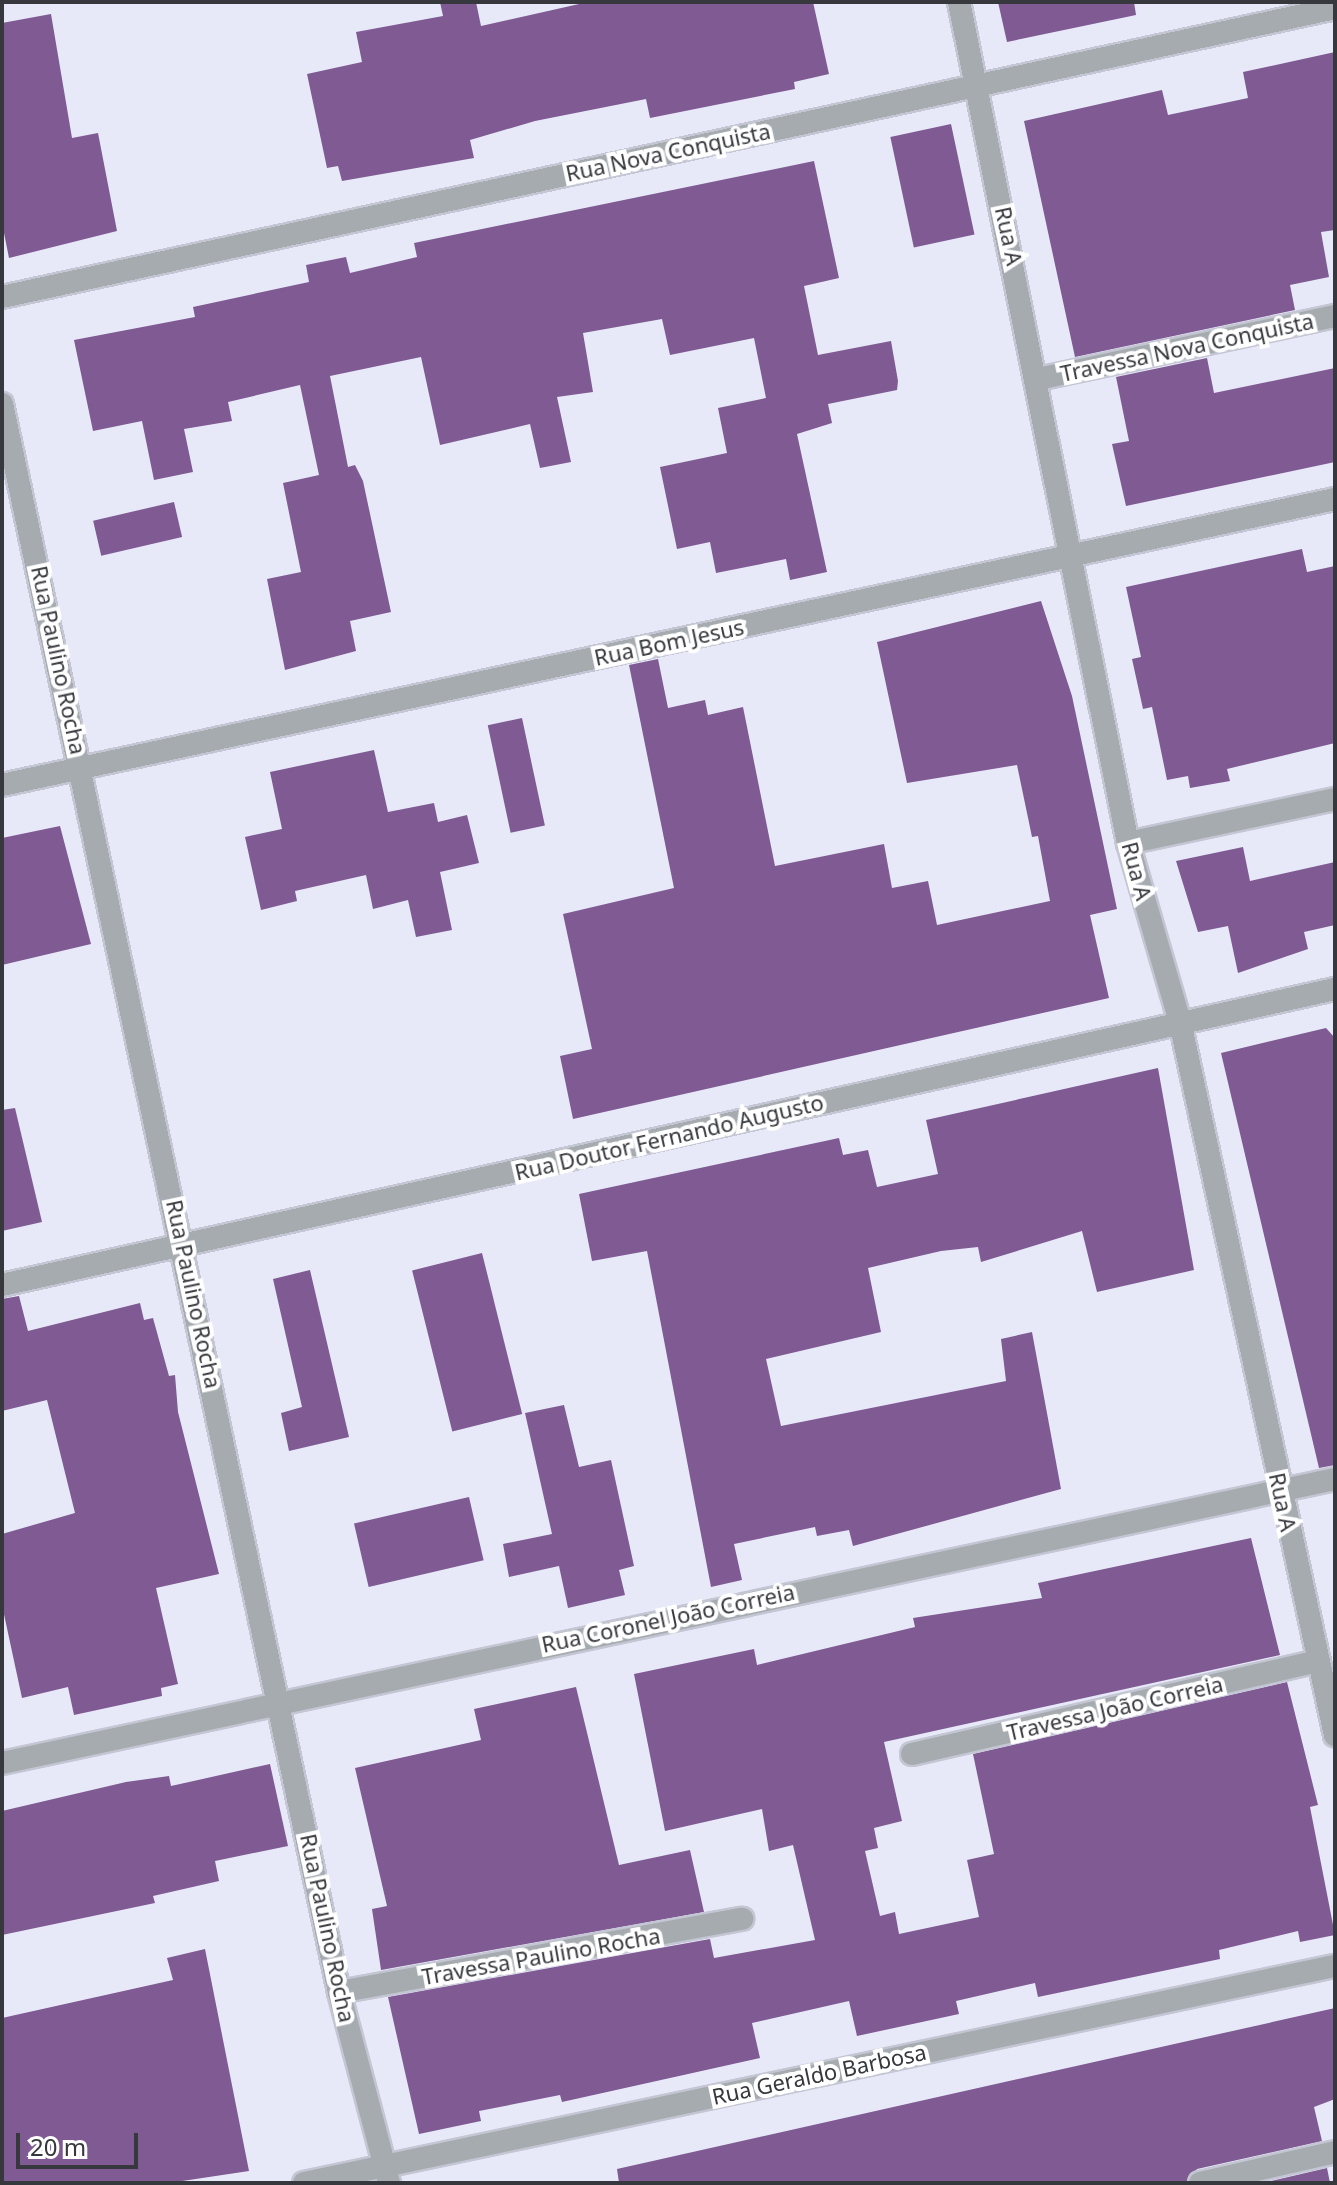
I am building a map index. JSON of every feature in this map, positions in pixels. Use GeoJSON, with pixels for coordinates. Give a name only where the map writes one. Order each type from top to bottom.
{"type":"FeatureCollection","features":[{"type":"Feature","properties":{"kind":"street","name":"Rua A"},"geometry":{"type":"LineString","coordinates":[[959,2],[1076,555],[1128,843],[1180,1022],[1335,1735]]}},
{"type":"Feature","properties":{"kind":"street","name":"Rua Nova Conquista"},"geometry":{"type":"LineString","coordinates":[[2,297],[1335,8]]}},
{"type":"Feature","properties":{"kind":"street","name":"Travessa Nova Conquista"},"geometry":{"type":"LineString","coordinates":[[1038,379],[1335,316]]}},
{"type":"Feature","properties":{"kind":"street","name":"Rua Paulino Rocha"},"geometry":{"type":"LineString","coordinates":[[2,404],[281,1699],[339,1992],[388,2174]]}},
{"type":"Feature","properties":{"kind":"street","name":"Rua Bom Jesus"},"geometry":{"type":"LineString","coordinates":[[2,785],[1335,499]]}},
{"type":"Feature","properties":{"kind":"street"},"geometry":{"type":"LineString","coordinates":[[1128,843],[1335,799]]}},
{"type":"Feature","properties":{"kind":"street","name":"Rua Doutor Fernando Augusto"},"geometry":{"type":"LineString","coordinates":[[2,1285],[1335,989]]}},
{"type":"Feature","properties":{"kind":"street","name":"Rua Coronel João Correia"},"geometry":{"type":"LineString","coordinates":[[2,1763],[281,1699],[1335,1479]]}},
{"type":"Feature","properties":{"kind":"street","name":"Travessa João Correia"},"geometry":{"type":"LineString","coordinates":[[912,1754],[1318,1661]]}},
{"type":"Feature","properties":{"kind":"street","name":"Travessa Paulino Rocha"},"geometry":{"type":"LineString","coordinates":[[339,1992],[742,1919]]}},
{"type":"Feature","properties":{"kind":"street","name":"Rua Geraldo Barbosa"},"geometry":{"type":"LineString","coordinates":[[304,2183],[388,2174],[1335,1966]]}},
{"type":"Feature","properties":{"kind":"street"},"geometry":{"type":"LineString","coordinates":[[1200,2183],[1335,2152]]}},
{"type":"Feature","properties":{"kind":"building"},"geometry":{"type":"Polygon","coordinates":[[[440,2],[476,2],[481,26],[588,2],[813,2],[829,74],[794,82],[795,89],[650,118],[646,99],[535,121],[470,140],[474,158],[342,181],[338,166],[327,168],[307,74],[362,62],[356,32],[443,16],[440,2]]]}},
{"type":"Feature","properties":{"kind":"building"},"geometry":{"type":"Polygon","coordinates":[[[998,2],[1134,2],[1136,15],[1007,42],[998,2]]]}},
{"type":"Feature","properties":{"kind":"building"},"geometry":{"type":"Polygon","coordinates":[[[51,14],[72,138],[98,133],[117,231],[9,258],[2,223],[2,23],[51,14]]]}},
{"type":"Feature","properties":{"kind":"building"},"geometry":{"type":"Polygon","coordinates":[[[1335,52],[1335,230],[1321,232],[1329,277],[1290,285],[1295,310],[1075,357],[1024,121],[1162,90],[1168,115],[1248,98],[1243,72],[1335,52]]]}},
{"type":"Feature","properties":{"kind":"building"},"geometry":{"type":"Polygon","coordinates":[[[951,124],[974,235],[914,247],[890,137],[951,124]]]}},
{"type":"Feature","properties":{"kind":"building"},"geometry":{"type":"Polygon","coordinates":[[[814,161],[839,278],[804,286],[818,355],[891,341],[898,381],[897,390],[828,404],[832,423],[797,434],[827,572],[790,580],[786,559],[716,573],[710,542],[677,549],[660,467],[727,453],[718,408],[766,398],[754,338],[670,355],[662,319],[583,333],[593,392],[557,397],[571,462],[540,468],[530,424],[440,445],[421,357],[330,376],[348,467],[355,465],[363,481],[391,612],[350,621],[356,651],[285,670],[267,579],[301,572],[283,483],[319,475],[300,385],[228,402],[232,421],[184,429],[193,472],[154,480],[142,421],[93,431],[74,340],[195,317],[193,307],[309,282],[306,265],[346,257],[350,273],[417,257],[414,243],[814,161]]]}},
{"type":"Feature","properties":{"kind":"building"},"geometry":{"type":"Polygon","coordinates":[[[1207,358],[1214,393],[1335,368],[1335,462],[1126,506],[1112,444],[1129,441],[1116,377],[1207,358]]]}},
{"type":"Feature","properties":{"kind":"building"},"geometry":{"type":"Polygon","coordinates":[[[174,502],[182,537],[101,556],[93,521],[174,502]]]}},
{"type":"Feature","properties":{"kind":"building"},"geometry":{"type":"Polygon","coordinates":[[[1302,549],[1307,572],[1335,566],[1335,743],[1227,769],[1230,781],[1190,788],[1188,776],[1167,780],[1152,707],[1143,709],[1132,659],[1141,657],[1126,587],[1302,549]]]}},
{"type":"Feature","properties":{"kind":"building"},"geometry":{"type":"Polygon","coordinates":[[[1041,601],[1072,696],[1117,909],[1090,915],[1109,998],[573,1119],[560,1056],[592,1049],[563,914],[674,888],[629,665],[658,659],[668,708],[705,700],[708,715],[743,707],[775,866],[884,844],[892,888],[928,881],[937,925],[1050,901],[1038,836],[1032,837],[1017,765],[907,783],[877,642],[1041,601]]]}},
{"type":"Feature","properties":{"kind":"building"},"geometry":{"type":"Polygon","coordinates":[[[522,718],[545,826],[511,833],[488,725],[522,718]]]}},
{"type":"Feature","properties":{"kind":"building"},"geometry":{"type":"Polygon","coordinates":[[[374,750],[388,812],[434,803],[438,822],[467,815],[479,863],[440,872],[452,930],[416,937],[408,900],[373,909],[366,875],[295,891],[297,901],[261,910],[245,837],[282,829],[270,772],[374,750]]]}},
{"type":"Feature","properties":{"kind":"building"},"geometry":{"type":"Polygon","coordinates":[[[60,826],[91,944],[2,965],[2,838],[60,826]]]}},
{"type":"Feature","properties":{"kind":"building"},"geometry":{"type":"Polygon","coordinates":[[[1243,847],[1250,881],[1335,862],[1335,925],[1304,932],[1308,949],[1238,973],[1228,926],[1198,932],[1176,861],[1243,847]]]}},
{"type":"Feature","properties":{"kind":"building"},"geometry":{"type":"Polygon","coordinates":[[[1326,1028],[1335,1038],[1335,1465],[1319,1468],[1221,1053],[1326,1028]]]}},
{"type":"Feature","properties":{"kind":"building"},"geometry":{"type":"Polygon","coordinates":[[[1158,1068],[1194,1270],[1097,1292],[1082,1231],[981,1262],[978,1247],[941,1251],[868,1268],[881,1332],[766,1359],[781,1426],[1006,1381],[1001,1339],[1032,1332],[1061,1489],[853,1546],[849,1530],[817,1536],[815,1527],[734,1544],[742,1580],[711,1587],[647,1251],[592,1261],[579,1194],[839,1138],[843,1155],[868,1150],[877,1187],[938,1174],[926,1120],[1158,1068]]]}},
{"type":"Feature","properties":{"kind":"building"},"geometry":{"type":"Polygon","coordinates":[[[15,1108],[42,1222],[2,1231],[2,1110],[15,1108]]]}},
{"type":"Feature","properties":{"kind":"building"},"geometry":{"type":"Polygon","coordinates":[[[482,1253],[522,1414],[452,1431],[412,1270],[482,1253]]]}},
{"type":"Feature","properties":{"kind":"building"},"geometry":{"type":"Polygon","coordinates":[[[310,1270],[349,1437],[289,1451],[281,1413],[302,1407],[273,1279],[310,1270]]]}},
{"type":"Feature","properties":{"kind":"building"},"geometry":{"type":"Polygon","coordinates":[[[19,1296],[28,1331],[140,1303],[144,1320],[153,1318],[169,1376],[175,1375],[178,1412],[219,1574],[156,1588],[178,1684],[161,1688],[162,1696],[74,1715],[68,1687],[22,1698],[2,1605],[2,1534],[75,1513],[47,1400],[2,1411],[2,1299],[19,1296]]]}},
{"type":"Feature","properties":{"kind":"building"},"geometry":{"type":"Polygon","coordinates":[[[564,1405],[579,1467],[611,1460],[634,1566],[619,1570],[625,1595],[568,1608],[559,1566],[509,1577],[503,1544],[552,1534],[525,1413],[564,1405]]]}},
{"type":"Feature","properties":{"kind":"building"},"geometry":{"type":"Polygon","coordinates":[[[469,1497],[484,1560],[369,1587],[354,1524],[469,1497]]]}},
{"type":"Feature","properties":{"kind":"building"},"geometry":{"type":"Polygon","coordinates":[[[1251,1538],[1280,1655],[884,1742],[902,1821],[874,1828],[878,1848],[865,1851],[880,1916],[895,1912],[899,1934],[979,1917],[967,1860],[994,1854],[973,1754],[1287,1682],[1318,1805],[1310,1807],[1335,1935],[1300,1942],[1298,1931],[1219,1950],[1220,1959],[1038,1997],[1035,1983],[956,2001],[959,2014],[857,2036],[849,2001],[752,2023],[760,2058],[562,2102],[560,2095],[479,2111],[481,2121],[419,2134],[388,1997],[710,1939],[714,1958],[815,1940],[793,1845],[769,1851],[762,1809],[665,1831],[634,1674],[754,1649],[757,1665],[915,1627],[913,1618],[1042,1598],[1038,1583],[1251,1538]]]}},
{"type":"Feature","properties":{"kind":"building"},"geometry":{"type":"Polygon","coordinates":[[[576,1687],[619,1865],[690,1850],[704,1912],[381,1970],[372,1909],[387,1906],[355,1768],[481,1740],[474,1709],[576,1687]]]}},
{"type":"Feature","properties":{"kind":"building"},"geometry":{"type":"Polygon","coordinates":[[[270,1764],[288,1846],[215,1861],[219,1881],[153,1896],[155,1903],[2,1935],[2,1811],[126,1782],[169,1776],[171,1786],[270,1764]]]}},
{"type":"Feature","properties":{"kind":"building"},"geometry":{"type":"Polygon","coordinates":[[[205,1949],[249,2171],[169,2183],[2,2183],[2,2018],[173,1980],[167,1958],[205,1949]]]}},
{"type":"Feature","properties":{"kind":"building"},"geometry":{"type":"Polygon","coordinates":[[[1335,2008],[1335,2099],[1314,2107],[1322,2141],[1197,2169],[1186,2183],[619,2183],[617,2169],[1335,2008]]]}},
{"type":"Feature","properties":{"kind":"building"},"geometry":{"type":"Polygon","coordinates":[[[1327,2168],[1330,2183],[1263,2183],[1327,2168]]]}}]}
